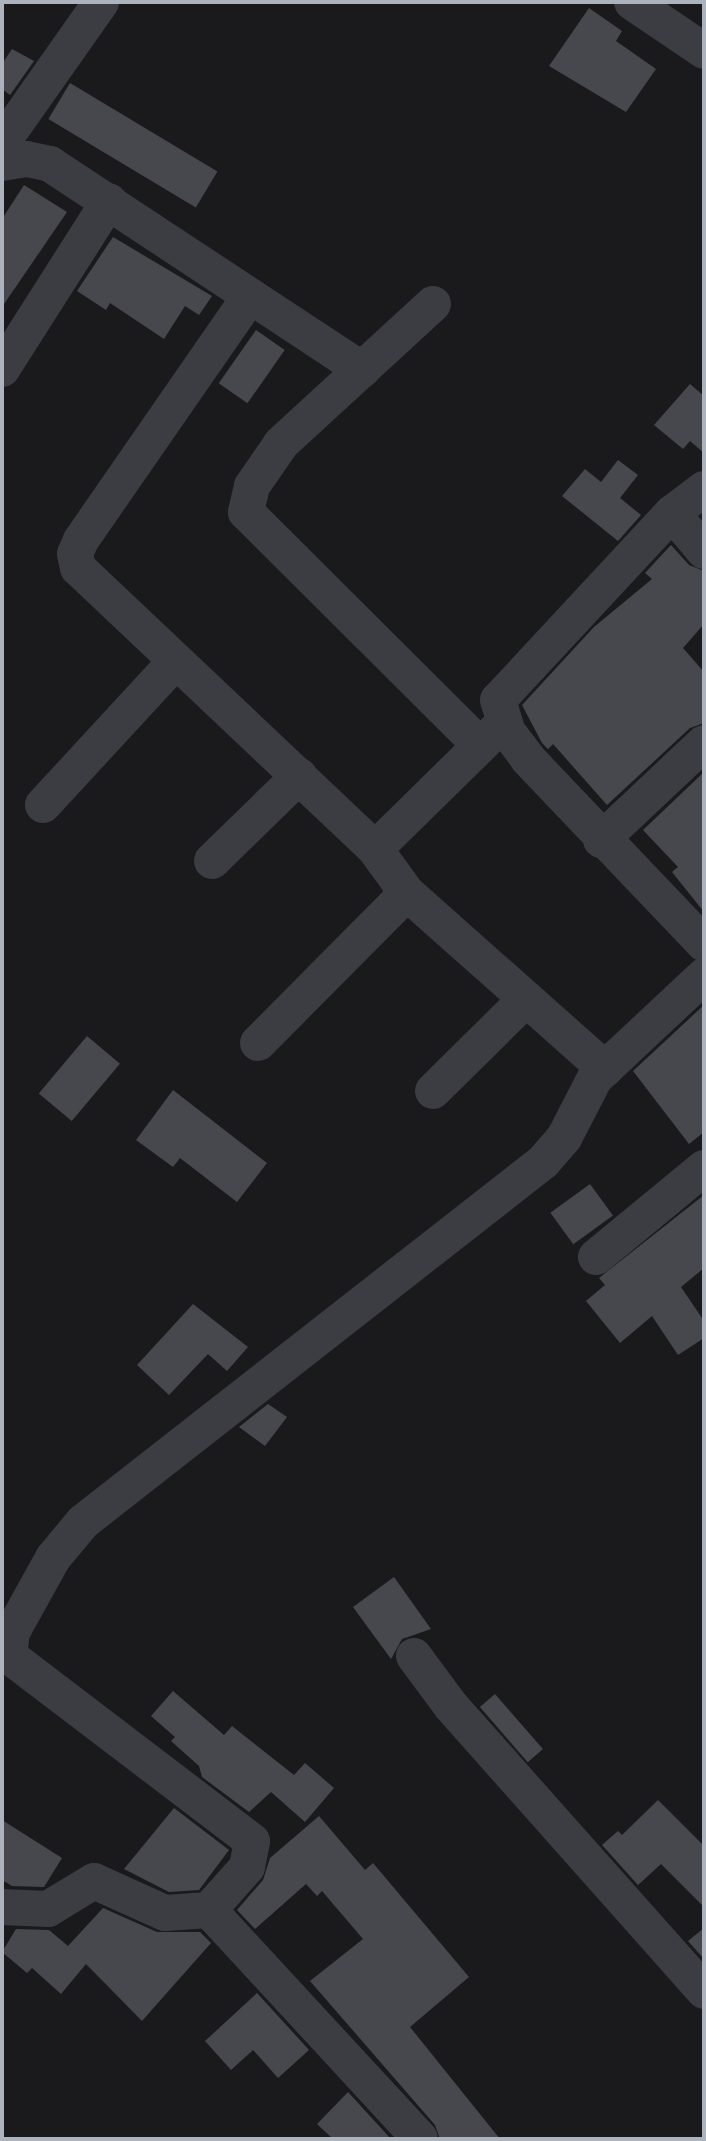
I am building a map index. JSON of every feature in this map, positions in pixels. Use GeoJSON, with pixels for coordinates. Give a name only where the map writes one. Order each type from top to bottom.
{"type":"FeatureCollection","features":[{"type":"Feature","properties":{"kind":"street"},"geometry":{"type":"LineString","coordinates":[[2,143],[101,2]]}},
{"type":"Feature","properties":{"kind":"street"},"geometry":{"type":"LineString","coordinates":[[632,2],[704,51]]}},
{"type":"Feature","properties":{"kind":"street"},"geometry":{"type":"LineString","coordinates":[[2,163],[27,159],[50,164],[362,370]]}},
{"type":"Feature","properties":{"kind":"street"},"geometry":{"type":"LineString","coordinates":[[2,369],[109,201]]}},
{"type":"Feature","properties":{"kind":"street"},"geometry":{"type":"LineString","coordinates":[[250,296],[75,554],[78,568],[375,849],[407,893],[605,1069]]}},
{"type":"Feature","properties":{"kind":"street"},"geometry":{"type":"LineString","coordinates":[[433,304],[281,444],[252,486],[246,512],[492,733],[528,759],[601,840],[704,944]]}},
{"type":"Feature","properties":{"kind":"street"},"geometry":{"type":"LineString","coordinates":[[375,849],[492,733],[498,700],[672,513],[704,489]]}},
{"type":"Feature","properties":{"kind":"street"},"geometry":{"type":"LineString","coordinates":[[672,513],[704,551]]}},
{"type":"Feature","properties":{"kind":"street"},"geometry":{"type":"LineString","coordinates":[[43,805],[176,661]]}},
{"type":"Feature","properties":{"kind":"street"},"geometry":{"type":"LineString","coordinates":[[601,840],[704,743]]}},
{"type":"Feature","properties":{"kind":"street"},"geometry":{"type":"LineString","coordinates":[[212,861],[299,776]]}},
{"type":"Feature","properties":{"kind":"street"},"geometry":{"type":"LineString","coordinates":[[258,1043],[407,893]]}},
{"type":"Feature","properties":{"kind":"street"},"geometry":{"type":"LineString","coordinates":[[2,1907],[48,1909],[94,1881],[165,1913],[209,1910],[247,1867],[252,1841],[9,1656],[12,1632],[53,1558],[83,1522],[556,1151],[605,1069],[704,976]]}},
{"type":"Feature","properties":{"kind":"street"},"geometry":{"type":"LineString","coordinates":[[433,1091],[526,999]]}},
{"type":"Feature","properties":{"kind":"street"},"geometry":{"type":"LineString","coordinates":[[596,1257],[704,1168]]}},
{"type":"Feature","properties":{"kind":"street"},"geometry":{"type":"LineString","coordinates":[[414,1656],[451,1706],[704,1991]]}},
{"type":"Feature","properties":{"kind":"street"},"geometry":{"type":"LineString","coordinates":[[209,1910],[420,2139]]}},
{"type":"Feature","properties":{"kind":"building"},"geometry":{"type":"Polygon","coordinates":[[[589,8],[622,31],[616,41],[656,69],[626,112],[549,66],[589,8]]]}},
{"type":"Feature","properties":{"kind":"building"},"geometry":{"type":"Polygon","coordinates":[[[12,49],[34,61],[10,95],[2,89],[2,64],[12,49]]]}},
{"type":"Feature","properties":{"kind":"building"},"geometry":{"type":"Polygon","coordinates":[[[70,83],[217,172],[196,208],[48,119],[70,83]]]}},
{"type":"Feature","properties":{"kind":"building"},"geometry":{"type":"Polygon","coordinates":[[[24,185],[67,212],[2,307],[2,219],[24,185]]]}},
{"type":"Feature","properties":{"kind":"building"},"geometry":{"type":"Polygon","coordinates":[[[113,237],[212,296],[199,315],[185,306],[164,339],[110,303],[106,310],[77,291],[113,237]]]}},
{"type":"Feature","properties":{"kind":"building"},"geometry":{"type":"Polygon","coordinates":[[[256,330],[285,350],[247,403],[219,383],[256,330]]]}},
{"type":"Feature","properties":{"kind":"building"},"geometry":{"type":"Polygon","coordinates":[[[690,384],[704,396],[704,453],[690,441],[683,449],[654,425],[690,384]]]}},
{"type":"Feature","properties":{"kind":"building"},"geometry":{"type":"Polygon","coordinates":[[[618,460],[638,475],[620,498],[641,515],[618,541],[562,496],[585,469],[601,482],[618,460]]]}},
{"type":"Feature","properties":{"kind":"building"},"geometry":{"type":"Polygon","coordinates":[[[671,545],[689,565],[704,571],[704,624],[683,648],[704,672],[704,723],[690,728],[607,805],[553,744],[548,749],[542,743],[522,705],[594,627],[652,579],[645,573],[671,545]]]}},
{"type":"Feature","properties":{"kind":"building"},"geometry":{"type":"Polygon","coordinates":[[[704,772],[704,912],[672,872],[678,867],[643,830],[704,772]]]}},
{"type":"Feature","properties":{"kind":"building"},"geometry":{"type":"Polygon","coordinates":[[[704,1005],[704,1132],[689,1144],[633,1071],[704,1005]]]}},
{"type":"Feature","properties":{"kind":"building"},"geometry":{"type":"Polygon","coordinates":[[[87,1036],[120,1064],[72,1121],[39,1093],[87,1036]]]}},
{"type":"Feature","properties":{"kind":"building"},"geometry":{"type":"Polygon","coordinates":[[[173,1090],[267,1163],[237,1202],[180,1158],[173,1167],[136,1140],[173,1090]]]}},
{"type":"Feature","properties":{"kind":"building"},"geometry":{"type":"Polygon","coordinates":[[[590,1184],[613,1216],[573,1244],[550,1213],[590,1184]]]}},
{"type":"Feature","properties":{"kind":"building"},"geometry":{"type":"Polygon","coordinates":[[[704,1195],[704,1268],[681,1287],[704,1321],[704,1338],[678,1355],[652,1316],[620,1343],[586,1301],[605,1285],[599,1278],[704,1195]]]}},
{"type":"Feature","properties":{"kind":"building"},"geometry":{"type":"Polygon","coordinates":[[[193,1304],[248,1347],[227,1371],[208,1354],[169,1395],[137,1365],[193,1304]]]}},
{"type":"Feature","properties":{"kind":"building"},"geometry":{"type":"Polygon","coordinates":[[[268,1404],[287,1417],[265,1446],[239,1427],[268,1404]]]}},
{"type":"Feature","properties":{"kind":"building"},"geometry":{"type":"Polygon","coordinates":[[[394,1577],[431,1629],[402,1639],[391,1659],[353,1607],[394,1577]]]}},
{"type":"Feature","properties":{"kind":"building"},"geometry":{"type":"Polygon","coordinates":[[[173,1691],[224,1735],[232,1726],[294,1775],[305,1763],[334,1788],[305,1822],[271,1792],[249,1812],[202,1777],[199,1766],[171,1741],[175,1737],[151,1716],[173,1691]]]}},
{"type":"Feature","properties":{"kind":"building"},"geometry":{"type":"Polygon","coordinates":[[[495,1694],[543,1749],[528,1762],[480,1707],[495,1694]]]}},
{"type":"Feature","properties":{"kind":"building"},"geometry":{"type":"Polygon","coordinates":[[[658,1800],[704,1846],[704,1907],[661,1864],[638,1885],[602,1845],[618,1831],[622,1835],[658,1800]]]}},
{"type":"Feature","properties":{"kind":"building"},"geometry":{"type":"Polygon","coordinates":[[[174,1808],[229,1850],[199,1890],[169,1892],[124,1869],[174,1808]]]}},
{"type":"Feature","properties":{"kind":"building"},"geometry":{"type":"Polygon","coordinates":[[[319,1816],[365,1870],[373,1863],[469,1977],[410,2027],[500,2139],[440,2139],[435,2125],[310,1981],[363,1939],[322,1891],[317,1896],[306,1884],[255,1929],[237,1910],[263,1880],[270,1858],[319,1816]]]}},
{"type":"Feature","properties":{"kind":"building"},"geometry":{"type":"Polygon","coordinates":[[[2,1820],[62,1858],[44,1887],[12,1886],[2,1880],[2,1820]]]}},
{"type":"Feature","properties":{"kind":"building"},"geometry":{"type":"Polygon","coordinates":[[[103,1908],[157,1932],[200,1932],[211,1943],[142,2021],[86,1964],[61,1994],[32,1968],[27,1973],[2,1952],[16,1929],[49,1930],[68,1946],[103,1908]]]}},
{"type":"Feature","properties":{"kind":"building"},"geometry":{"type":"Polygon","coordinates":[[[704,1928],[704,1959],[688,1941],[704,1928]]]}},
{"type":"Feature","properties":{"kind":"building"},"geometry":{"type":"Polygon","coordinates":[[[257,1993],[309,2050],[278,2078],[253,2050],[231,2070],[205,2041],[257,1993]]]}},
{"type":"Feature","properties":{"kind":"building"},"geometry":{"type":"Polygon","coordinates":[[[348,2092],[391,2139],[333,2139],[317,2124],[348,2092]]]}}]}
